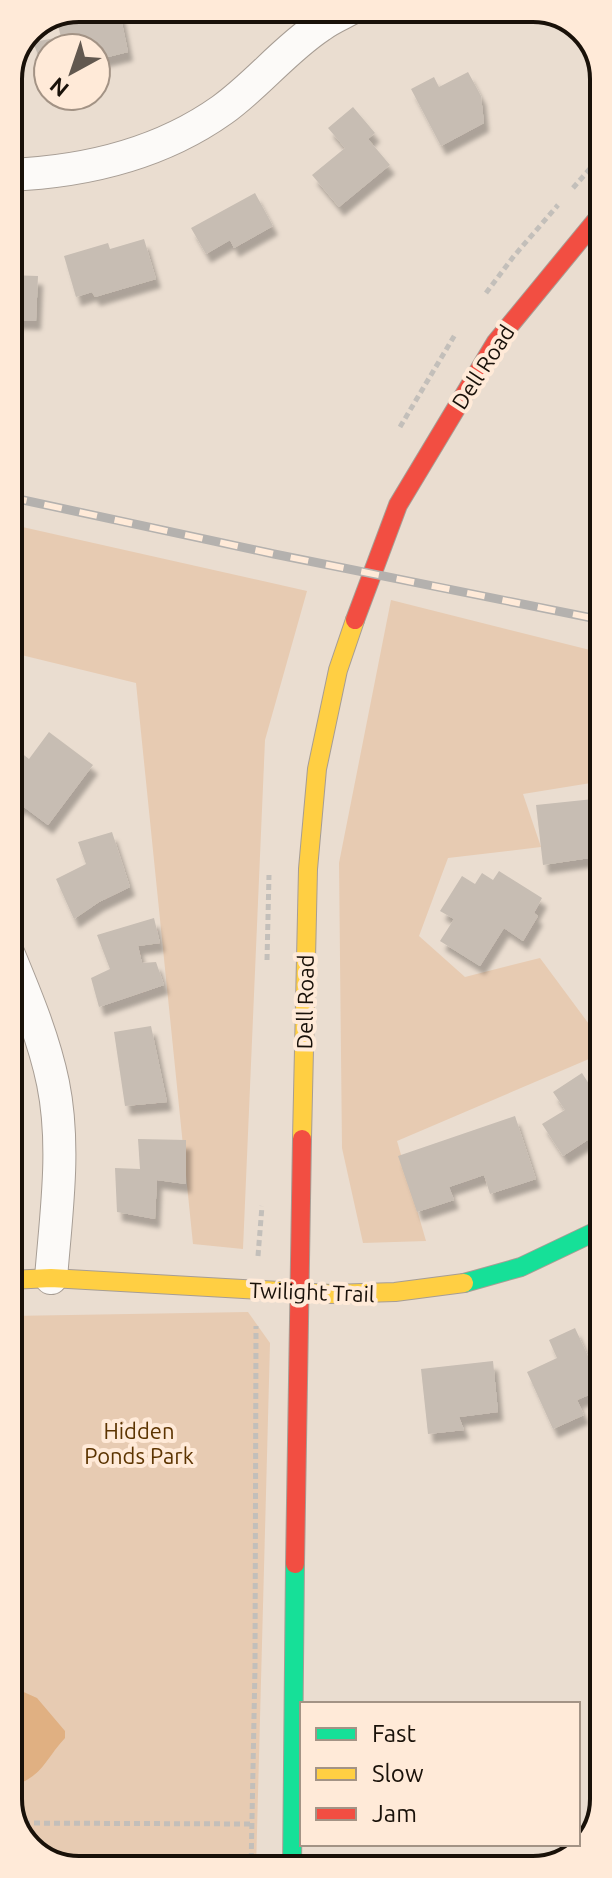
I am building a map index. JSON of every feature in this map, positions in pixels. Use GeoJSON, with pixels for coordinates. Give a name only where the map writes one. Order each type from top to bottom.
{"type":"FeatureCollection","features":[{"type":"Feature","properties":{"kind":"street"},"geometry":{"type":"LineString","coordinates":[[22,174],[51,173],[112,161],[169,141],[223,110],[326,22]]}},
{"type":"Feature","properties":{"kind":"street","name":"Dell Road"},"geometry":{"type":"LineString","coordinates":[[292,1856],[308,869],[317,769],[338,670],[371,572],[398,505],[496,342],[590,228]]}},
{"type":"Feature","properties":{"kind":"street"},"geometry":{"type":"LineString","coordinates":[[22,988],[53,1084],[60,1156],[51,1278]]}},
{"type":"Feature","properties":{"kind":"street","name":"Twilight Trail"},"geometry":{"type":"LineString","coordinates":[[22,1279],[51,1278],[376,1296],[435,1289],[493,1276],[590,1234]]}},
{"type":"Feature","properties":{"kind":"path"},"geometry":{"type":"LineString","coordinates":[[28,1823],[252,1824]]}},
{"type":"Feature","properties":{"kind":"green space"},"geometry":{"type":"Polygon","coordinates":[[[22,527],[307,591],[265,740],[243,1249],[193,1244],[136,683],[22,655],[22,527]]]}},
{"type":"Feature","properties":{"kind":"green space"},"geometry":{"type":"Polygon","coordinates":[[[391,600],[590,650],[590,783],[523,794],[541,847],[448,858],[419,936],[465,977],[540,958],[590,1025],[590,1059],[397,1141],[426,1241],[363,1243],[342,1148],[339,863],[391,600]]]}},
{"type":"Feature","properties":{"kind":"green space","name":"Hidden Ponds Park"},"geometry":{"type":"Polygon","coordinates":[[[248,1312],[270,1343],[256,1856],[75,1856],[50,1848],[30,1828],[22,1799],[22,1316],[248,1312]]]}},
{"type":"Feature","properties":{"kind":"shaded area"},"geometry":{"type":"Polygon","coordinates":[[[22,1691],[37,1698],[65,1731],[65,1738],[29,1779],[22,1782],[22,1691]]]}},
{"type":"Feature","properties":{"kind":"building"},"geometry":{"type":"Polygon","coordinates":[[[79,22],[122,22],[128,52],[112,56],[112,32],[60,32],[58,26],[79,22]]]}},
{"type":"Feature","properties":{"kind":"building"},"geometry":{"type":"Polygon","coordinates":[[[468,72],[481,96],[484,123],[441,146],[411,89],[434,77],[439,87],[468,72]]]}},
{"type":"Feature","properties":{"kind":"building"},"geometry":{"type":"Polygon","coordinates":[[[353,107],[375,133],[368,139],[390,165],[339,207],[312,175],[345,148],[328,128],[353,107]]]}},
{"type":"Feature","properties":{"kind":"building"},"geometry":{"type":"Polygon","coordinates":[[[255,193],[273,226],[234,248],[230,240],[206,254],[191,228],[255,193]]]}},
{"type":"Feature","properties":{"kind":"building"},"geometry":{"type":"Polygon","coordinates":[[[144,239],[156,279],[95,297],[92,292],[76,297],[64,256],[108,243],[110,249],[144,239]]]}},
{"type":"Feature","properties":{"kind":"building"},"geometry":{"type":"Polygon","coordinates":[[[22,275],[38,276],[36,321],[22,320],[22,275]]]}},
{"type":"Feature","properties":{"kind":"building"},"geometry":{"type":"Polygon","coordinates":[[[49,732],[93,765],[48,825],[22,806],[22,754],[29,759],[49,732]]]}},
{"type":"Feature","properties":{"kind":"building"},"geometry":{"type":"Polygon","coordinates":[[[590,799],[590,858],[543,865],[536,805],[590,799]]]}},
{"type":"Feature","properties":{"kind":"building"},"geometry":{"type":"Polygon","coordinates":[[[112,832],[130,887],[74,919],[56,879],[86,864],[78,842],[112,832]]]}},
{"type":"Feature","properties":{"kind":"building"},"geometry":{"type":"Polygon","coordinates":[[[499,871],[542,898],[534,913],[538,916],[523,941],[504,928],[480,966],[440,941],[454,919],[440,911],[462,876],[475,884],[482,873],[493,880],[499,871]]]}},
{"type":"Feature","properties":{"kind":"building"},"geometry":{"type":"Polygon","coordinates":[[[154,918],[160,943],[138,946],[142,963],[156,962],[164,985],[99,1007],[91,978],[110,969],[97,935],[154,918]]]}},
{"type":"Feature","properties":{"kind":"building"},"geometry":{"type":"Polygon","coordinates":[[[151,1026],[167,1102],[125,1106],[114,1032],[151,1026]]]}},
{"type":"Feature","properties":{"kind":"building"},"geometry":{"type":"Polygon","coordinates":[[[582,1073],[590,1086],[590,1138],[563,1156],[542,1124],[565,1110],[553,1092],[582,1073]]]}},
{"type":"Feature","properties":{"kind":"building"},"geometry":{"type":"Polygon","coordinates":[[[515,1116],[536,1179],[490,1194],[484,1175],[449,1187],[454,1200],[417,1212],[398,1156],[515,1116]]]}},
{"type":"Feature","properties":{"kind":"building"},"geometry":{"type":"Polygon","coordinates":[[[138,1139],[186,1140],[186,1184],[157,1180],[155,1219],[117,1212],[115,1168],[140,1169],[138,1139]]]}},
{"type":"Feature","properties":{"kind":"building"},"geometry":{"type":"Polygon","coordinates":[[[575,1328],[590,1361],[590,1394],[577,1400],[584,1415],[553,1429],[527,1372],[557,1358],[549,1340],[575,1328]]]}},
{"type":"Feature","properties":{"kind":"building"},"geometry":{"type":"Polygon","coordinates":[[[493,1361],[498,1412],[459,1417],[464,1430],[428,1434],[421,1369],[493,1361]]]}},
{"type":"Feature","properties":{"kind":"railway"},"geometry":{"type":"LineString","coordinates":[[22,500],[590,618]]}},
{"type":"Feature","properties":{"kind":"traffic: fast"},"geometry":{"type":"LineString","coordinates":[[464,1283],[521,1267],[590,1234]]}},
{"type":"Feature","properties":{"kind":"traffic: fast"},"geometry":{"type":"LineString","coordinates":[[292,1856],[295,1564]]}},
{"type":"Feature","properties":{"kind":"traffic: slow"},"geometry":{"type":"LineString","coordinates":[[302,1139],[308,869],[317,769],[338,670],[355,620]]}},
{"type":"Feature","properties":{"kind":"traffic: slow"},"geometry":{"type":"LineString","coordinates":[[22,1279],[51,1278],[331,1294],[395,1292],[464,1283]]}},
{"type":"Feature","properties":{"kind":"traffic: jam"},"geometry":{"type":"LineString","coordinates":[[355,620],[398,505],[496,342],[590,228]]}},
{"type":"Feature","properties":{"kind":"traffic: jam"},"geometry":{"type":"LineString","coordinates":[[295,1564],[302,1139]]}}]}
